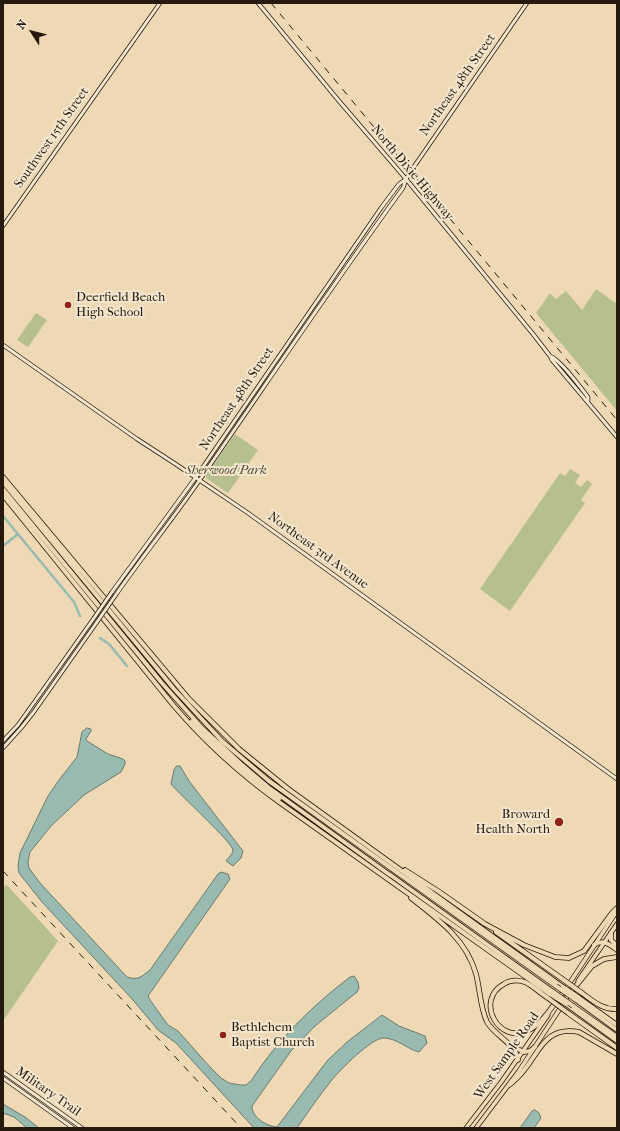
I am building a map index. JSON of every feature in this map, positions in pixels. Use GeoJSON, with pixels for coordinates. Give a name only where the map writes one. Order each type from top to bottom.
{"type":"FeatureCollection","features":[{"type":"Feature","properties":{"kind":"highway"},"geometry":{"type":"LineString","coordinates":[[3,477],[188,699],[245,755],[269,782]]}},
{"type":"Feature","properties":{"kind":"highway"},"geometry":{"type":"LineString","coordinates":[[3,482],[191,709],[232,750],[269,782],[557,984]]}},
{"type":"Feature","properties":{"kind":"highway"},"geometry":{"type":"LineString","coordinates":[[3,489],[164,686],[202,728],[241,764],[268,787],[390,875],[550,994],[568,1013],[617,1048]]}},
{"type":"Feature","properties":{"kind":"highway"},"geometry":{"type":"LineString","coordinates":[[3,495],[162,691],[201,736],[244,775],[294,813],[384,875],[550,994],[617,1037]]}},
{"type":"Feature","properties":{"kind":"highway"},"geometry":{"type":"LineString","coordinates":[[162,691],[171,698],[219,749],[253,778],[299,813],[390,875]]}},
{"type":"Feature","properties":{"kind":"highway"},"geometry":{"type":"LineString","coordinates":[[245,755],[287,788],[557,984],[617,1030]]}},
{"type":"Feature","properties":{"kind":"highway"},"geometry":{"type":"LineString","coordinates":[[384,858],[438,891],[600,1006],[617,1010]]}},
{"type":"Feature","properties":{"kind":"highway"},"geometry":{"type":"LineString","coordinates":[[384,875],[388,882],[416,901],[452,932],[463,944],[474,965],[487,1022],[515,1052],[518,1060]]}},
{"type":"Feature","properties":{"kind":"highway"},"geometry":{"type":"LineString","coordinates":[[485,924],[524,945],[560,958],[569,958],[579,955],[586,949],[612,913],[617,910]]}},
{"type":"Feature","properties":{"kind":"highway"},"geometry":{"type":"LineString","coordinates":[[611,933],[611,940],[617,946]]}},
{"type":"Feature","properties":{"kind":"highway"},"geometry":{"type":"LineString","coordinates":[[594,945],[598,942],[605,942],[617,950]]}},
{"type":"Feature","properties":{"kind":"highway"},"geometry":{"type":"LineString","coordinates":[[567,997],[592,966],[604,959],[617,957]]}},
{"type":"Feature","properties":{"kind":"highway"},"geometry":{"type":"LineString","coordinates":[[550,994],[524,982],[508,982],[499,987],[494,994],[490,1002],[491,1013],[496,1023],[502,1029],[514,1033],[525,1032],[539,1023],[562,994]]}},
{"type":"Feature","properties":{"kind":"highway"},"geometry":{"type":"LineString","coordinates":[[577,999],[617,1025]]}},
{"type":"Feature","properties":{"kind":"highway"},"geometry":{"type":"LineString","coordinates":[[572,1007],[617,1041]]}},
{"type":"Feature","properties":{"kind":"highway"},"geometry":{"type":"LineString","coordinates":[[509,1085],[519,1077],[547,1039],[559,1032],[579,1032],[617,1054]]}},
{"type":"Feature","properties":{"kind":"highway"},"geometry":{"type":"LineString","coordinates":[[509,1045],[523,1052],[528,1052],[535,1048]]}},
{"type":"Feature","properties":{"kind":"main road","name":"Southwest 15th Street"},"geometry":{"type":"LineString","coordinates":[[3,226],[160,3]]}},
{"type":"Feature","properties":{"kind":"main road","name":"North Dixie Highway"},"geometry":{"type":"LineString","coordinates":[[258,3],[406,179],[552,360],[617,437]]}},
{"type":"Feature","properties":{"kind":"main road","name":"Northeast 48th Street"},"geometry":{"type":"LineString","coordinates":[[3,748],[22,728],[115,596],[200,480],[339,277],[403,188],[406,179],[527,3]]}},
{"type":"Feature","properties":{"kind":"main road","name":"Northeast 48th Street"},"geometry":{"type":"LineString","coordinates":[[3,742],[18,725],[196,477],[399,184],[406,179]]}},
{"type":"Feature","properties":{"kind":"main road"},"geometry":{"type":"LineString","coordinates":[[339,277],[338,272],[352,250]]}},
{"type":"Feature","properties":{"kind":"main road","name":"Northeast 3rd Avenue"},"geometry":{"type":"LineString","coordinates":[[3,345],[137,439],[196,477],[617,779]]}},
{"type":"Feature","properties":{"kind":"main road"},"geometry":{"type":"LineString","coordinates":[[225,443],[227,432]]}},
{"type":"Feature","properties":{"kind":"main road","name":"West Sample Road"},"geometry":{"type":"LineString","coordinates":[[466,1128],[518,1060],[617,910]]}},
{"type":"Feature","properties":{"kind":"main road","name":"West Sample Road"},"geometry":{"type":"LineString","coordinates":[[476,1128],[535,1048],[567,997],[617,924]]}},
{"type":"Feature","properties":{"kind":"main road","name":"Military Trail"},"geometry":{"type":"LineString","coordinates":[[3,1072],[82,1128]]}},
{"type":"Feature","properties":{"kind":"main road","name":"Military Trail"},"geometry":{"type":"LineString","coordinates":[[3,1078],[73,1128]]}},
{"type":"Feature","properties":{"kind":"green space"},"geometry":{"type":"Polygon","coordinates":[[[596,289],[617,304],[617,411],[536,313],[550,293],[556,299],[566,291],[582,310],[596,289]]]}},
{"type":"Feature","properties":{"kind":"green space"},"geometry":{"type":"Polygon","coordinates":[[[36,313],[47,320],[28,347],[17,340],[36,313]]]}},
{"type":"Feature","properties":{"kind":"green space","name":"Sherwood Park"},"geometry":{"type":"Polygon","coordinates":[[[235,434],[258,450],[228,493],[206,478],[206,475],[235,434]]]}},
{"type":"Feature","properties":{"kind":"green space"},"geometry":{"type":"Polygon","coordinates":[[[570,469],[580,475],[575,483],[581,487],[587,480],[592,484],[581,500],[585,503],[510,611],[480,589],[560,473],[565,476],[570,469]]]}},
{"type":"Feature","properties":{"kind":"green space"},"geometry":{"type":"Polygon","coordinates":[[[6,884],[58,941],[3,1021],[3,889],[6,884]]]}},
{"type":"Feature","properties":{"kind":"water"},"geometry":{"type":"Polygon","coordinates":[[[87,728],[91,729],[91,731],[86,739],[87,741],[108,754],[123,759],[125,764],[121,772],[84,795],[51,826],[30,852],[28,862],[29,868],[40,883],[127,977],[131,978],[140,977],[150,970],[218,874],[221,872],[228,874],[230,879],[148,996],[168,1025],[178,1031],[221,1078],[229,1083],[246,1085],[251,1081],[272,1052],[296,1024],[322,1000],[350,977],[354,976],[358,982],[359,988],[357,992],[315,1026],[291,1051],[252,1106],[254,1114],[257,1118],[269,1125],[277,1127],[327,1061],[347,1042],[382,1015],[399,1026],[425,1036],[427,1043],[419,1052],[390,1039],[385,1038],[373,1042],[348,1062],[335,1076],[297,1128],[254,1128],[176,1043],[158,1030],[133,1000],[42,902],[19,873],[18,866],[20,853],[48,796],[77,757],[82,732],[87,728]]]}},
{"type":"Feature","properties":{"kind":"water"},"geometry":{"type":"Polygon","coordinates":[[[177,766],[180,766],[189,781],[243,851],[241,858],[233,866],[226,861],[233,851],[230,845],[171,784],[174,770],[177,766]]]}},
{"type":"Feature","properties":{"kind":"water"},"geometry":{"type":"Polygon","coordinates":[[[3,1104],[25,1117],[39,1128],[27,1128],[14,1117],[3,1113],[3,1104]]]}},
{"type":"Feature","properties":{"kind":"water"},"geometry":{"type":"Polygon","coordinates":[[[535,1110],[539,1113],[541,1118],[534,1128],[520,1128],[532,1111],[535,1110]]]}},
{"type":"Feature","properties":{"kind":"waterway"},"geometry":{"type":"LineString","coordinates":[[3,516],[74,602],[80,616]]}},
{"type":"Feature","properties":{"kind":"waterway"},"geometry":{"type":"LineString","coordinates":[[3,546],[18,534]]}},
{"type":"Feature","properties":{"kind":"waterway"},"geometry":{"type":"LineString","coordinates":[[100,638],[109,644],[127,666]]}},
{"type":"Feature","properties":{"kind":"railway"},"geometry":{"type":"LineString","coordinates":[[271,3],[617,420]]}},
{"type":"Feature","properties":{"kind":"railway"},"geometry":{"type":"LineString","coordinates":[[3,871],[241,1128]]}},
{"type":"Feature","properties":{"kind":"place","name":"Deerfield Beach High School"},"geometry":{"type":"Point","coordinates":[68,305]}},
{"type":"Feature","properties":{"kind":"place","name":"Broward Health North"},"geometry":{"type":"Point","coordinates":[559,822]}},
{"type":"Feature","properties":{"kind":"place","name":"Bethlehem Baptist Church"},"geometry":{"type":"Point","coordinates":[223,1035]}}]}
